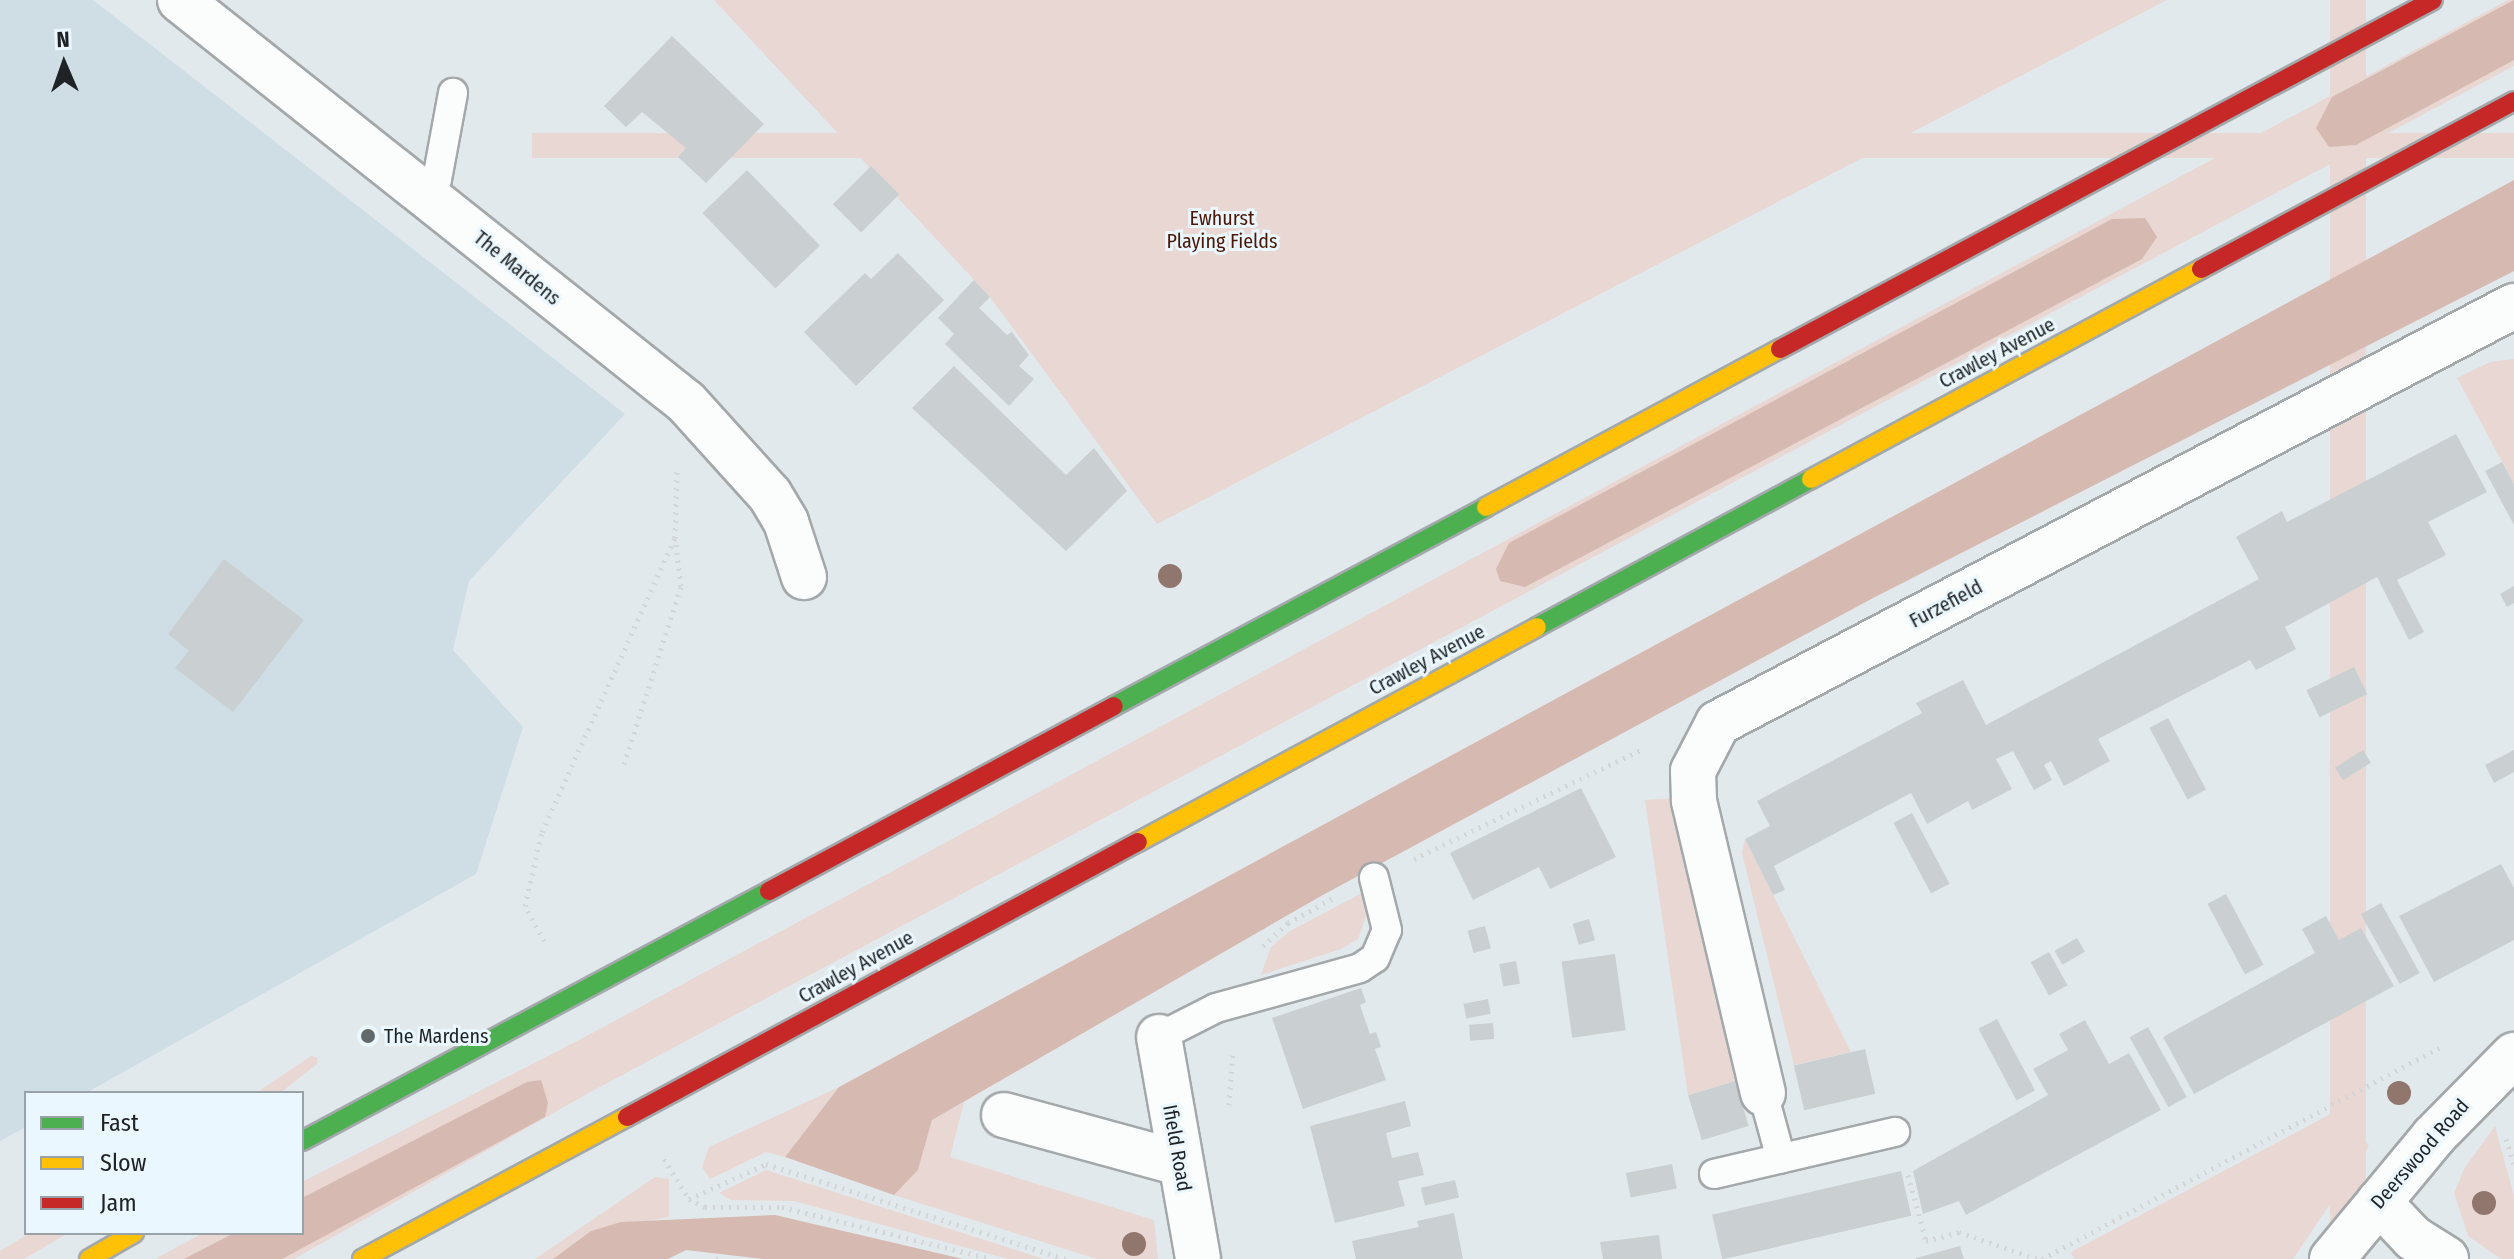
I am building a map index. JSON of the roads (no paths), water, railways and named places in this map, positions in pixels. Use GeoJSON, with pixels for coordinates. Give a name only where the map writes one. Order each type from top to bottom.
{"type":"FeatureCollection","features":[{"type":"Feature","properties":{"kind":"main road"},"geometry":{"type":"LineString","coordinates":[[304,1140],[2433,0]]}},
{"type":"Feature","properties":{"kind":"main road","name":"Crawley Avenue"},"geometry":{"type":"LineString","coordinates":[[362,1259],[2514,101]]}},
{"type":"Feature","properties":{"kind":"main road"},"geometry":{"type":"LineString","coordinates":[[89,1259],[131,1235]]}},
{"type":"Feature","properties":{"kind":"street","name":"The Mardens"},"geometry":{"type":"LineString","coordinates":[[180,0],[686,402],[770,495],[786,522],[804,577]]}},
{"type":"Feature","properties":{"kind":"street","name":"Furzefield"},"geometry":{"type":"LineString","coordinates":[[1763,1093],[1700,832],[1693,771],[1718,723],[2514,306]]}},
{"type":"Feature","properties":{"kind":"street","name":"Ifield Road"},"geometry":{"type":"LineString","coordinates":[[1159,1037],[1198,1259]]}},
{"type":"Feature","properties":{"kind":"street","name":"Deerswood Road"},"geometry":{"type":"LineString","coordinates":[[2332,1259],[2501,1066]]}},
{"type":"Feature","properties":{"kind":"street"},"geometry":{"type":"LineString","coordinates":[[1004,1115],[1179,1163]]}},
{"type":"Feature","properties":{"kind":"street"},"geometry":{"type":"LineString","coordinates":[[2379,1202],[2413,1238],[2446,1259]]}},
{"type":"Feature","properties":{"kind":"lane"},"geometry":{"type":"LineString","coordinates":[[433,201],[453,93]]}},
{"type":"Feature","properties":{"kind":"lane"},"geometry":{"type":"LineString","coordinates":[[1159,1037],[1181,1022],[1240,1000],[1360,968],[1375,958],[1387,930],[1374,878]]}},
{"type":"Feature","properties":{"kind":"lane"},"geometry":{"type":"LineString","coordinates":[[1763,1093],[1781,1159]]}},
{"type":"Feature","properties":{"kind":"lane"},"geometry":{"type":"LineString","coordinates":[[1714,1174],[1895,1132]]}},
{"type":"Feature","properties":{"kind":"place","name":"The Mardens"},"geometry":{"type":"Point","coordinates":[368,1036]}},
{"type":"Feature","properties":{"kind":"park label","name":"Ewhurst Playing Fields"},"geometry":{"type":"Point","coordinates":[1222,230]}}]}
